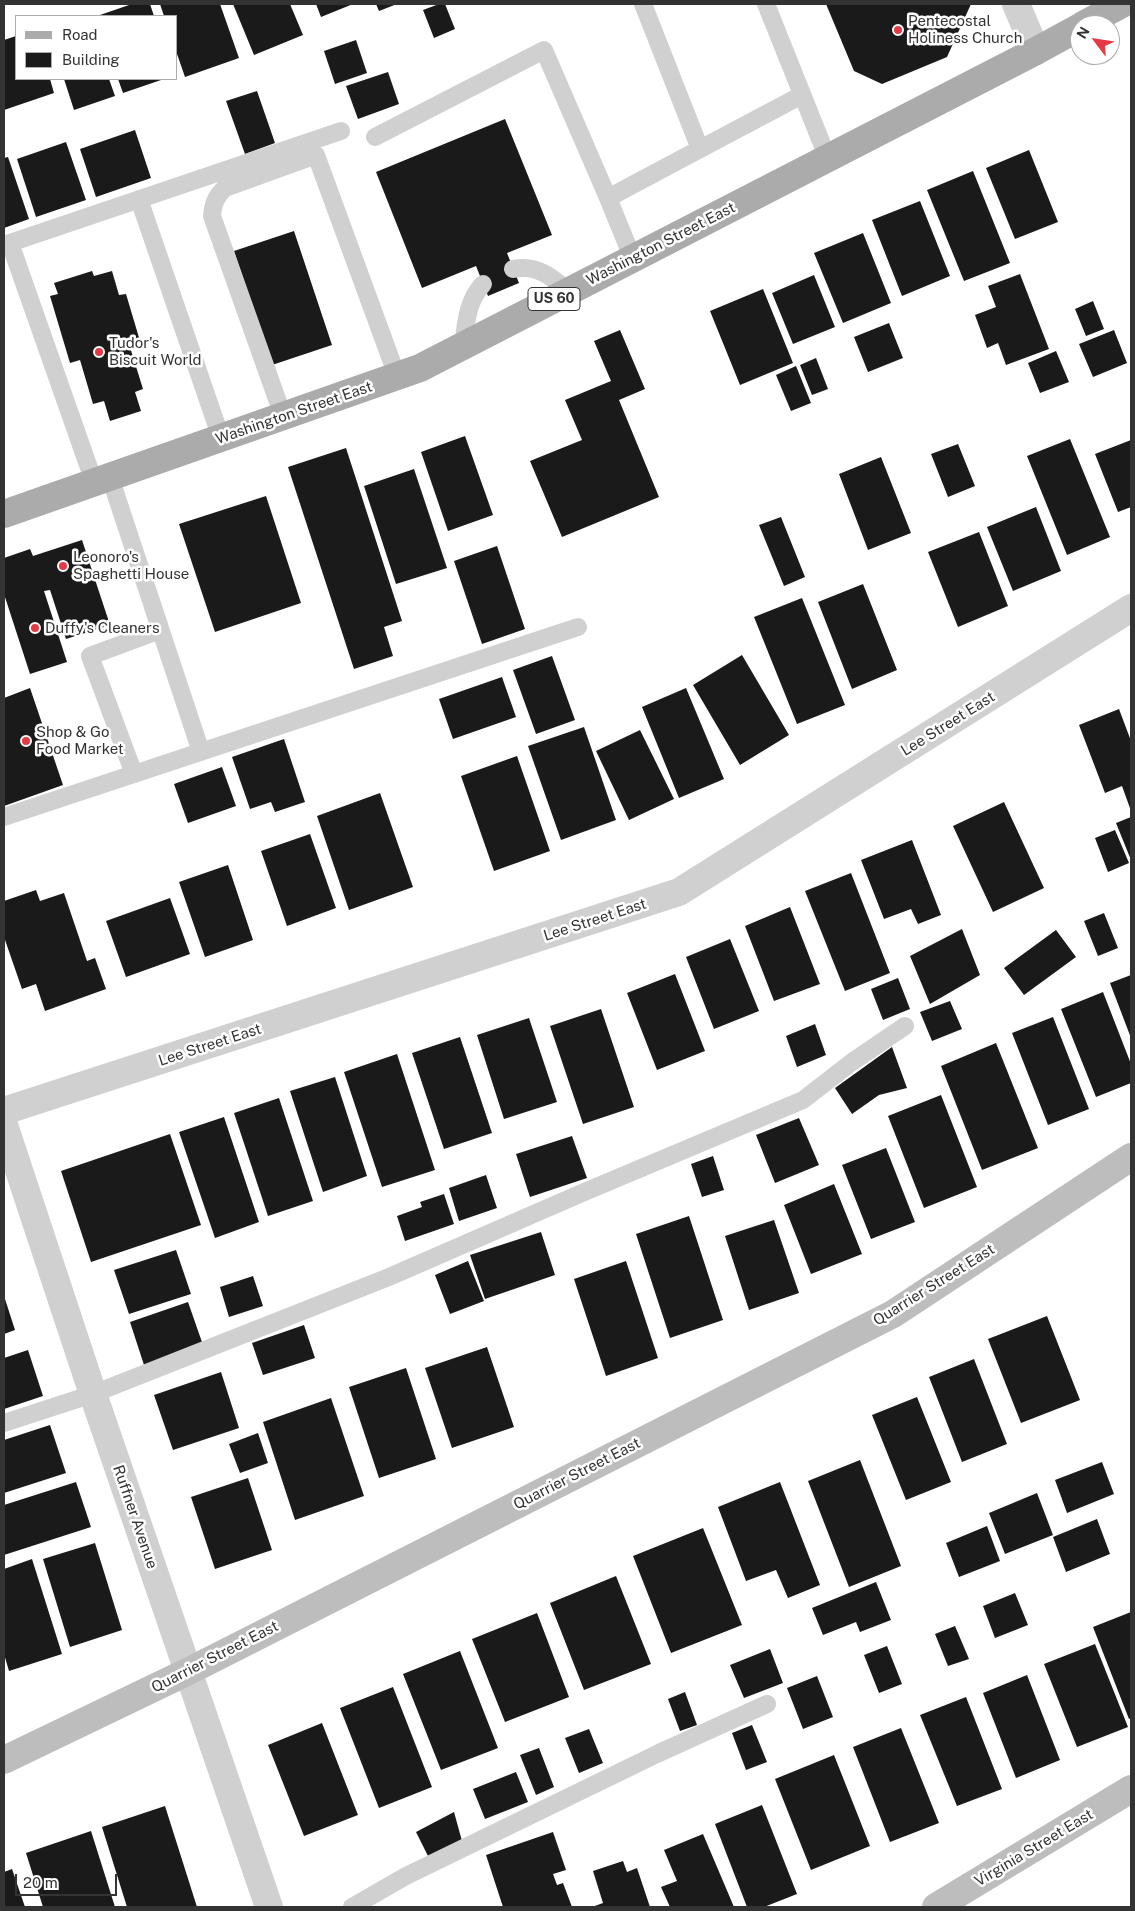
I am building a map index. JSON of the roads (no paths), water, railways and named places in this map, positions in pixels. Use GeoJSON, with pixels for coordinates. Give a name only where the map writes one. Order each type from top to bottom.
{"type":"FeatureCollection","features":[{"type":"Feature","properties":{"kind":"main road"},"geometry":{"type":"LineString","coordinates":[[1102,15],[1122,4]]}},
{"type":"Feature","properties":{"kind":"main road","name":"Washington Street East"},"geometry":{"type":"LineString","coordinates":[[4,514],[420,368],[1070,32]]}},
{"type":"Feature","properties":{"kind":"main road","name":"Quarrier Street East"},"geometry":{"type":"LineString","coordinates":[[4,1760],[189,1671],[893,1314],[1131,1157]]}},
{"type":"Feature","properties":{"kind":"main road","name":"Virginia Street East"},"geometry":{"type":"LineString","coordinates":[[936,1907],[1131,1789]]}},
{"type":"Feature","properties":{"kind":"street"},"geometry":{"type":"LineString","coordinates":[[1016,4],[1036,51]]}},
{"type":"Feature","properties":{"kind":"street","name":"Lee Street East"},"geometry":{"type":"LineString","coordinates":[[4,1112],[679,892],[1131,608]]}},
{"type":"Feature","properties":{"kind":"street","name":"Ruffner Avenue"},"geometry":{"type":"LineString","coordinates":[[4,1125],[93,1394],[269,1907]]}},
{"type":"Feature","properties":{"kind":"lane"},"geometry":{"type":"LineString","coordinates":[[644,4],[700,149]]}},
{"type":"Feature","properties":{"kind":"lane"},"geometry":{"type":"LineString","coordinates":[[766,4],[828,159]]}},
{"type":"Feature","properties":{"kind":"lane"},"geometry":{"type":"LineString","coordinates":[[375,137],[544,50],[633,258]]}},
{"type":"Feature","properties":{"kind":"lane"},"geometry":{"type":"LineString","coordinates":[[608,198],[802,94]]}},
{"type":"Feature","properties":{"kind":"lane"},"geometry":{"type":"LineString","coordinates":[[201,752],[160,630],[7,244],[341,131]]}},
{"type":"Feature","properties":{"kind":"lane"},"geometry":{"type":"LineString","coordinates":[[283,416],[212,216],[212,206],[219,193],[225,188],[316,155],[397,376]]}},
{"type":"Feature","properties":{"kind":"lane"},"geometry":{"type":"LineString","coordinates":[[139,199],[221,438]]}},
{"type":"Feature","properties":{"kind":"lane"},"geometry":{"type":"LineString","coordinates":[[513,269],[522,267],[548,274],[569,292]]}},
{"type":"Feature","properties":{"kind":"lane"},"geometry":{"type":"LineString","coordinates":[[463,346],[472,298],[484,284]]}},
{"type":"Feature","properties":{"kind":"lane"},"geometry":{"type":"LineString","coordinates":[[4,817],[578,627]]}},
{"type":"Feature","properties":{"kind":"lane"},"geometry":{"type":"LineString","coordinates":[[134,774],[90,656],[160,630]]}},
{"type":"Feature","properties":{"kind":"lane"},"geometry":{"type":"LineString","coordinates":[[4,1423],[93,1394],[389,1277],[803,1100],[852,1062],[905,1026]]}},
{"type":"Feature","properties":{"kind":"lane"},"geometry":{"type":"LineString","coordinates":[[352,1907],[406,1876],[659,1753],[767,1704]]}},
{"type":"Feature","properties":{"kind":"place","name":"Pentecostal Holiness Church"},"geometry":{"type":"Point","coordinates":[898,30]}},
{"type":"Feature","properties":{"kind":"place","name":"Tudor's Biscuit World"},"geometry":{"type":"Point","coordinates":[99,352]}},
{"type":"Feature","properties":{"kind":"place","name":"Leonoro's Spaghetti House"},"geometry":{"type":"Point","coordinates":[63,566]}},
{"type":"Feature","properties":{"kind":"place","name":"Duffy's Cleaners"},"geometry":{"type":"Point","coordinates":[35,628]}},
{"type":"Feature","properties":{"kind":"place","name":"Shop & Go Food Market"},"geometry":{"type":"Point","coordinates":[26,741]}}]}
